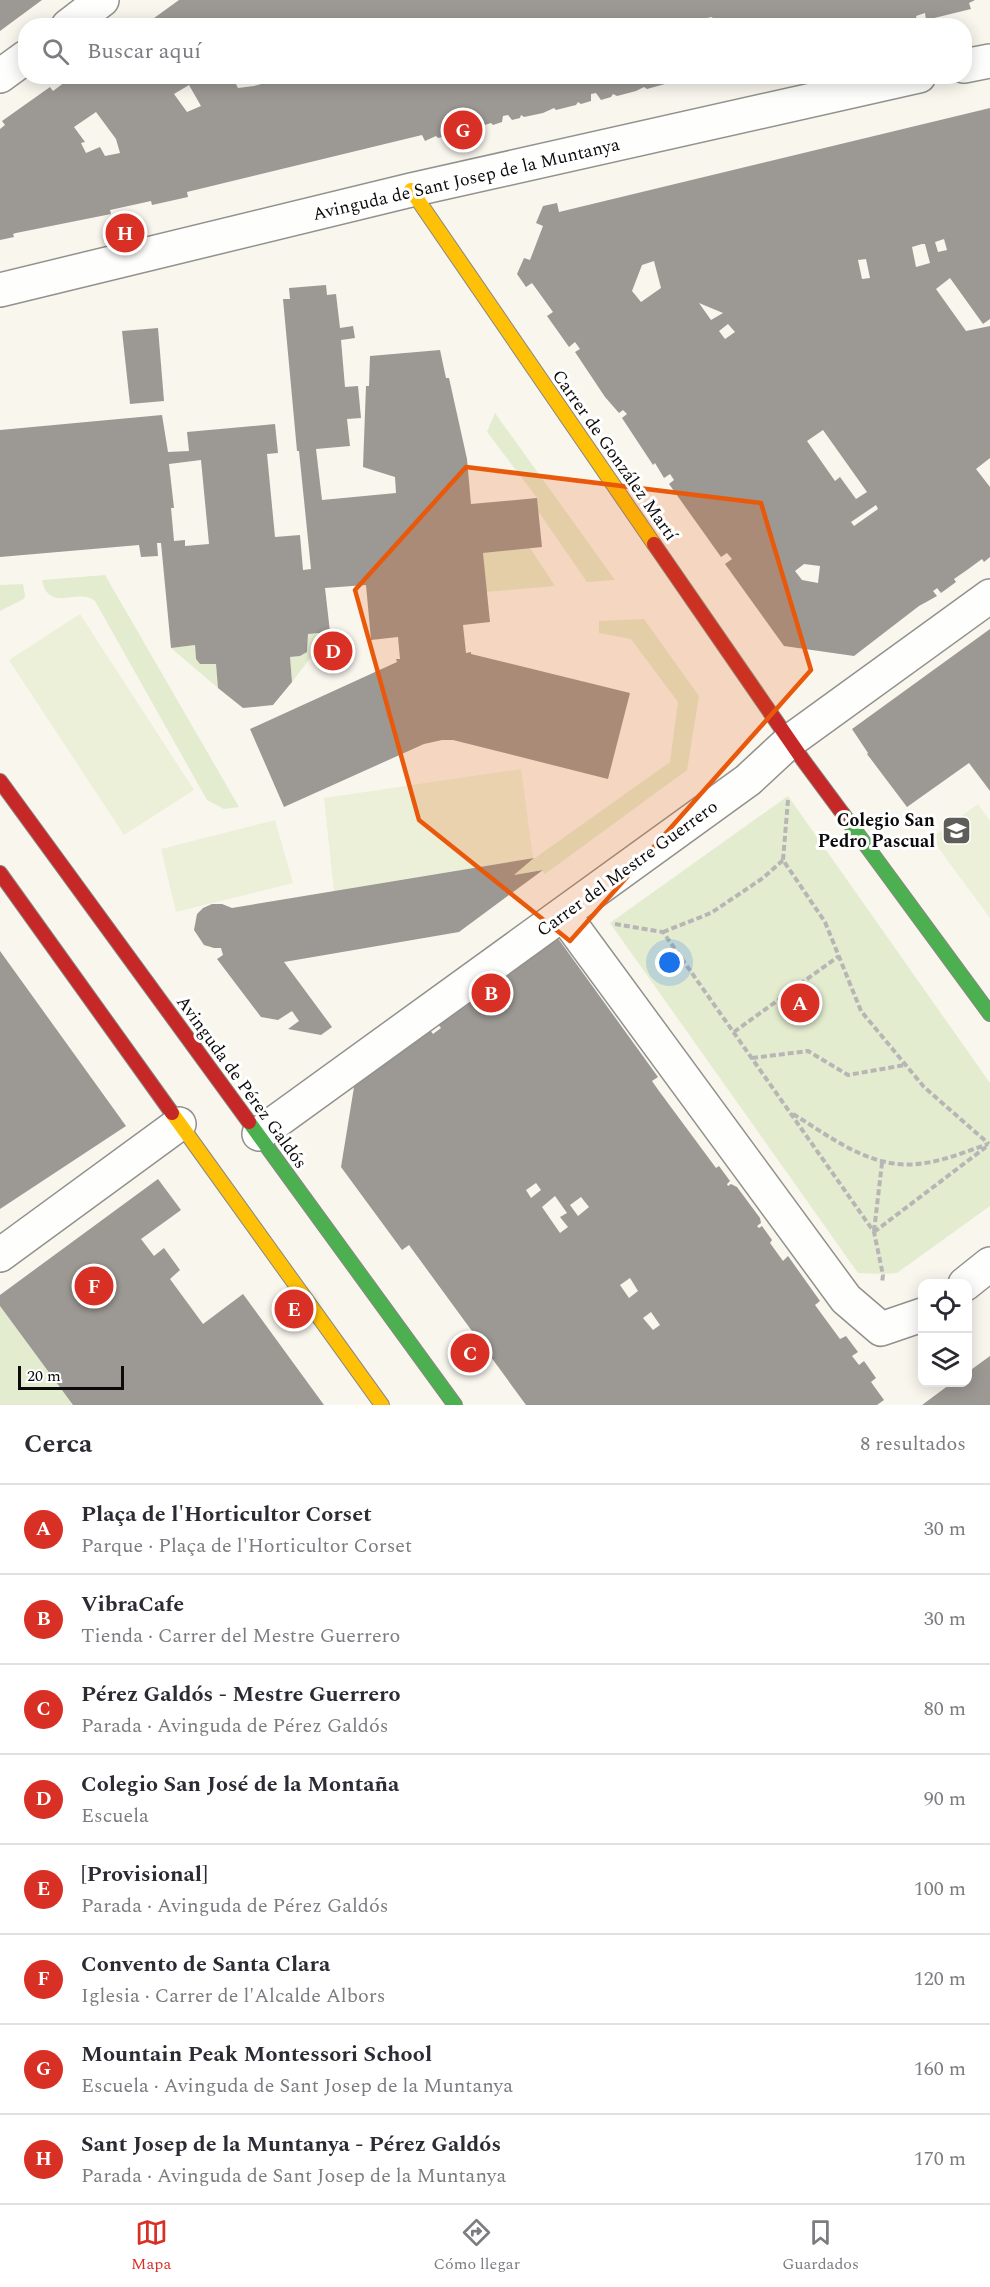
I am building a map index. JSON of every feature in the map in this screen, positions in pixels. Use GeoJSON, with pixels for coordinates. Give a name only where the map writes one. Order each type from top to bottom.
{"type":"FeatureCollection","features":[{"type":"Feature","properties":{"kind":"main road","name":"Carrer de González Martí"},"geometry":{"type":"LineString","coordinates":[[411,190],[790,741],[990,1014]]}},
{"type":"Feature","properties":{"kind":"main road","name":"Avinguda de Pérez Galdós"},"geometry":{"type":"LineString","coordinates":[[0,781],[454,1405]]}},
{"type":"Feature","properties":{"kind":"main road"},"geometry":{"type":"LineString","coordinates":[[3,882],[382,1405]]}},
{"type":"Feature","properties":{"kind":"street"},"geometry":{"type":"LineString","coordinates":[[78,18],[102,0]]}},
{"type":"Feature","properties":{"kind":"street"},"geometry":{"type":"LineString","coordinates":[[972,64],[990,61]]}},
{"type":"Feature","properties":{"kind":"street"},"geometry":{"type":"LineString","coordinates":[[0,76],[18,63]]}},
{"type":"Feature","properties":{"kind":"street","name":"Avinguda de Sant Josep de la Muntanya"},"geometry":{"type":"LineString","coordinates":[[4,291],[411,190],[883,84]]}},
{"type":"Feature","properties":{"kind":"street","name":"Carrer del Mestre Guerrero"},"geometry":{"type":"LineString","coordinates":[[259,1134],[748,780],[790,741],[990,596]]}},
{"type":"Feature","properties":{"kind":"street"},"geometry":{"type":"LineString","coordinates":[[564,915],[846,1299],[882,1329],[918,1316]]}},
{"type":"Feature","properties":{"kind":"street"},"geometry":{"type":"LineString","coordinates":[[0,1255],[179,1124]]}},
{"type":"Feature","properties":{"kind":"street"},"geometry":{"type":"LineString","coordinates":[[971,1279],[990,1264]]}},
{"type":"Feature","properties":{"kind":"path"},"geometry":{"type":"LineString","coordinates":[[788,796],[783,860],[825,922],[861,1011],[924,1087],[990,1144]]}},
{"type":"Feature","properties":{"kind":"path"},"geometry":{"type":"LineString","coordinates":[[610,923],[663,932],[711,913],[763,878],[783,860]]}},
{"type":"Feature","properties":{"kind":"path"},"geometry":{"type":"LineString","coordinates":[[663,932],[874,1232]]}},
{"type":"Feature","properties":{"kind":"path"},"geometry":{"type":"LineString","coordinates":[[734,1032],[839,956]]}},
{"type":"Feature","properties":{"kind":"path"},"geometry":{"type":"LineString","coordinates":[[752,1058],[808,1051],[848,1075],[906,1065]]}},
{"type":"Feature","properties":{"kind":"path"},"geometry":{"type":"LineString","coordinates":[[790,1112],[860,1155],[882,1163],[925,1164],[990,1144]]}},
{"type":"Feature","properties":{"kind":"path"},"geometry":{"type":"LineString","coordinates":[[874,1232],[990,1144]]}},
{"type":"Feature","properties":{"kind":"path"},"geometry":{"type":"LineString","coordinates":[[882,1163],[874,1232],[883,1275],[882,1283]]}},
{"type":"Feature","properties":{"kind":"highlighted area"},"geometry":{"type":"Polygon","coordinates":[[[466,467],[761,503],[811,670],[570,941],[419,820],[355,590],[466,467]]]}},
{"type":"Feature","properties":{"kind":"green space"},"geometry":{"type":"Polygon","coordinates":[[[495,413],[615,580],[587,582],[538,511],[537,498],[487,432],[495,413]]]}},
{"type":"Feature","properties":{"kind":"green space"},"geometry":{"type":"Polygon","coordinates":[[[530,548],[555,586],[486,592],[483,553],[530,548]]]}},
{"type":"Feature","properties":{"kind":"green space"},"geometry":{"type":"Polygon","coordinates":[[[105,575],[239,807],[224,809],[207,800],[95,601],[88,597],[57,598],[51,596],[42,580],[105,575]]]}},
{"type":"Feature","properties":{"kind":"green space"},"geometry":{"type":"Polygon","coordinates":[[[23,584],[24,599],[0,611],[0,585],[23,584]]]}},
{"type":"Feature","properties":{"kind":"green space"},"geometry":{"type":"Polygon","coordinates":[[[80,614],[194,790],[124,835],[9,660],[80,614]]]}},
{"type":"Feature","properties":{"kind":"green space"},"geometry":{"type":"Polygon","coordinates":[[[644,619],[699,696],[687,770],[545,874],[542,870],[514,875],[670,762],[678,702],[631,639],[599,633],[599,621],[644,619]]]}},
{"type":"Feature","properties":{"kind":"green space"},"geometry":{"type":"Polygon","coordinates":[[[330,632],[292,682],[290,657],[300,656],[307,652],[308,634],[330,632]]]}},
{"type":"Feature","properties":{"kind":"green space"},"geometry":{"type":"Polygon","coordinates":[[[195,645],[196,659],[200,664],[216,664],[218,688],[171,648],[195,645]]]}},
{"type":"Feature","properties":{"kind":"green space"},"geometry":{"type":"Polygon","coordinates":[[[521,769],[533,858],[334,892],[324,798],[521,769]]]}},
{"type":"Feature","properties":{"kind":"green space"},"geometry":{"type":"Polygon","coordinates":[[[788,796],[990,1083],[990,1206],[897,1273],[858,1273],[610,923],[788,796]]]}},
{"type":"Feature","properties":{"kind":"green space"},"geometry":{"type":"Polygon","coordinates":[[[978,804],[990,821],[990,918],[931,838],[978,804]]]}},
{"type":"Feature","properties":{"kind":"green space"},"geometry":{"type":"Polygon","coordinates":[[[275,820],[293,883],[176,912],[161,849],[275,820]]]}},
{"type":"Feature","properties":{"kind":"green space"},"geometry":{"type":"Polygon","coordinates":[[[0,1306],[73,1405],[0,1405],[0,1306]]]}},
{"type":"Feature","properties":{"kind":"building"},"geometry":{"type":"Polygon","coordinates":[[[0,0],[42,0],[0,31],[0,0]]]}},
{"type":"Feature","properties":{"kind":"building"},"geometry":{"type":"Polygon","coordinates":[[[179,0],[975,0],[969,3],[971,9],[934,18],[926,18],[925,13],[916,16],[916,18],[154,18],[179,0]]]}},
{"type":"Feature","properties":{"kind":"building"},"geometry":{"type":"Polygon","coordinates":[[[62,84],[236,84],[238,88],[261,84],[665,84],[647,89],[644,87],[617,96],[613,94],[601,100],[596,93],[591,94],[591,101],[581,104],[578,102],[576,105],[556,110],[554,108],[524,117],[521,115],[520,118],[512,120],[508,115],[503,116],[502,122],[493,125],[491,123],[467,131],[464,129],[425,141],[422,135],[187,192],[188,197],[152,205],[151,201],[110,210],[111,214],[16,233],[13,234],[14,237],[0,240],[0,129],[5,125],[2,121],[50,87],[53,91],[62,84]],[[189,85],[174,94],[187,112],[201,106],[189,85]],[[96,112],[74,127],[85,142],[81,143],[86,153],[100,147],[105,156],[120,153],[116,139],[96,112]]]}},
{"type":"Feature","properties":{"kind":"building"},"geometry":{"type":"Polygon","coordinates":[[[990,108],[990,319],[983,324],[950,278],[936,289],[966,331],[990,326],[990,458],[976,469],[990,487],[990,557],[984,562],[982,559],[954,579],[956,582],[941,593],[937,588],[933,591],[937,596],[919,606],[854,656],[784,646],[725,564],[732,559],[727,553],[721,557],[669,484],[674,480],[670,474],[664,478],[622,418],[627,414],[623,410],[619,413],[605,397],[575,352],[580,349],[575,342],[569,347],[547,316],[553,312],[532,283],[526,287],[517,274],[524,258],[530,260],[543,226],[536,223],[543,206],[557,203],[559,212],[990,108]],[[944,239],[935,242],[938,252],[947,250],[944,239]],[[925,244],[912,247],[916,267],[930,263],[925,244]],[[866,259],[858,260],[862,279],[870,278],[866,259]],[[654,261],[642,265],[632,291],[641,302],[661,288],[654,261]],[[699,303],[711,320],[723,313],[699,303]],[[728,324],[719,331],[725,339],[735,332],[728,324]],[[823,430],[807,441],[835,481],[840,477],[856,499],[867,492],[823,430]],[[876,505],[851,522],[854,526],[878,509],[876,505]],[[804,564],[795,571],[802,580],[818,583],[820,566],[804,564]]]}},
{"type":"Feature","properties":{"kind":"building"},"geometry":{"type":"Polygon","coordinates":[[[326,285],[327,295],[336,294],[340,328],[353,326],[355,338],[341,340],[345,387],[358,386],[361,418],[347,419],[350,446],[316,449],[322,500],[396,493],[395,477],[363,467],[366,386],[369,386],[370,356],[440,350],[446,378],[449,378],[467,459],[471,504],[537,498],[542,547],[483,553],[490,622],[463,625],[466,653],[471,652],[471,654],[630,693],[608,779],[453,740],[442,740],[424,744],[284,807],[250,729],[400,659],[398,637],[371,640],[366,585],[325,588],[330,632],[308,634],[307,652],[300,656],[290,657],[292,682],[273,705],[243,708],[218,688],[216,664],[200,664],[196,659],[195,645],[171,648],[161,543],[157,543],[158,556],[141,557],[139,545],[0,557],[0,430],[162,415],[168,452],[189,451],[187,432],[275,424],[278,453],[267,454],[275,537],[300,535],[303,570],[311,569],[283,299],[290,299],[289,288],[326,285]],[[201,460],[169,464],[174,508],[171,508],[174,541],[185,540],[185,546],[209,544],[201,460]]]}},
{"type":"Feature","properties":{"kind":"building"},"geometry":{"type":"Polygon","coordinates":[[[158,328],[164,401],[130,404],[122,331],[158,328]]]}},
{"type":"Feature","properties":{"kind":"building","name":"Colegio San Pedro Pascual"},"geometry":{"type":"Polygon","coordinates":[[[990,629],[990,791],[969,763],[907,807],[867,754],[852,729],[990,629]]]}},
{"type":"Feature","properties":{"kind":"building"},"geometry":{"type":"Polygon","coordinates":[[[534,858],[514,875],[543,870],[459,932],[284,962],[332,1027],[321,1035],[288,1029],[299,1021],[292,1011],[278,1020],[261,1017],[217,959],[223,955],[221,948],[204,945],[194,930],[197,914],[212,904],[222,904],[232,908],[534,858]]]}},
{"type":"Feature","properties":{"kind":"building"},"geometry":{"type":"Polygon","coordinates":[[[557,937],[658,1077],[652,1081],[659,1091],[716,1168],[719,1166],[730,1181],[728,1186],[731,1184],[737,1187],[760,1218],[761,1223],[757,1226],[759,1228],[762,1226],[772,1240],[770,1243],[783,1261],[788,1256],[820,1301],[815,1305],[840,1339],[846,1336],[858,1352],[852,1356],[859,1365],[864,1361],[876,1378],[871,1382],[884,1400],[877,1405],[526,1405],[409,1245],[402,1250],[341,1167],[355,1081],[369,1070],[372,1073],[430,1030],[433,1034],[441,1028],[437,1023],[557,937]],[[536,1183],[526,1190],[531,1198],[541,1190],[536,1183]],[[555,1196],[542,1207],[560,1233],[568,1227],[560,1217],[567,1213],[555,1196]],[[581,1197],[570,1205],[578,1216],[589,1207],[581,1197]],[[630,1278],[620,1285],[629,1298],[638,1291],[630,1278]],[[651,1312],[643,1318],[653,1330],[660,1325],[651,1312]]]}},
{"type":"Feature","properties":{"kind":"building"},"geometry":{"type":"Polygon","coordinates":[[[0,951],[126,1126],[0,1209],[0,951]]]}},
{"type":"Feature","properties":{"kind":"building"},"geometry":{"type":"Polygon","coordinates":[[[158,1179],[181,1210],[141,1239],[154,1256],[164,1248],[180,1270],[170,1279],[203,1324],[243,1294],[324,1405],[73,1405],[0,1306],[0,1295],[158,1179]]]}},
{"type":"Feature","properties":{"kind":"building"},"geometry":{"type":"Polygon","coordinates":[[[990,1356],[990,1405],[922,1405],[946,1387],[972,1387],[972,1369],[990,1356]]]}},
{"type":"Feature","properties":{"kind":"traffic: fast"},"geometry":{"type":"LineString","coordinates":[[843,814],[990,1014]]}},
{"type":"Feature","properties":{"kind":"traffic: fast"},"geometry":{"type":"LineString","coordinates":[[249,1122],[455,1405]]}},
{"type":"Feature","properties":{"kind":"traffic: slow"},"geometry":{"type":"LineString","coordinates":[[411,190],[654,544]]}},
{"type":"Feature","properties":{"kind":"traffic: slow"},"geometry":{"type":"LineString","coordinates":[[172,1113],[382,1405]]}},
{"type":"Feature","properties":{"kind":"traffic: jam"},"geometry":{"type":"LineString","coordinates":[[654,544],[803,760],[843,814]]}},
{"type":"Feature","properties":{"kind":"traffic: jam"},"geometry":{"type":"LineString","coordinates":[[0,781],[249,1122]]}},
{"type":"Feature","properties":{"kind":"traffic: jam"},"geometry":{"type":"LineString","coordinates":[[0,873],[172,1113]]}},
{"type":"Feature","properties":{"kind":"place","name":"Mountain Peak Montessori School"},"geometry":{"type":"Point","coordinates":[463,130]}},
{"type":"Feature","properties":{"kind":"place","name":"Sant Josep de la Muntanya - Pérez Galdós"},"geometry":{"type":"Point","coordinates":[125,233]}},
{"type":"Feature","properties":{"kind":"place","name":"Colegio San José de la Montaña"},"geometry":{"type":"Point","coordinates":[333,651]}},
{"type":"Feature","properties":{"kind":"place","name":"Colegio San Pedro Pascual"},"geometry":{"type":"Point","coordinates":[956,830]}},
{"type":"Feature","properties":{"kind":"place","name":"VibraCafe"},"geometry":{"type":"Point","coordinates":[491,993]}},
{"type":"Feature","properties":{"kind":"place","name":"Plaça de l'Horticultor Corset"},"geometry":{"type":"Point","coordinates":[800,1003]}},
{"type":"Feature","properties":{"kind":"place","name":"Convento de Santa Clara"},"geometry":{"type":"Point","coordinates":[94,1286]}},
{"type":"Feature","properties":{"kind":"place","name":"[Provisional]"},"geometry":{"type":"Point","coordinates":[294,1309]}},
{"type":"Feature","properties":{"kind":"place","name":"Pérez Galdós - Mestre Guerrero"},"geometry":{"type":"Point","coordinates":[470,1353]}}]}
